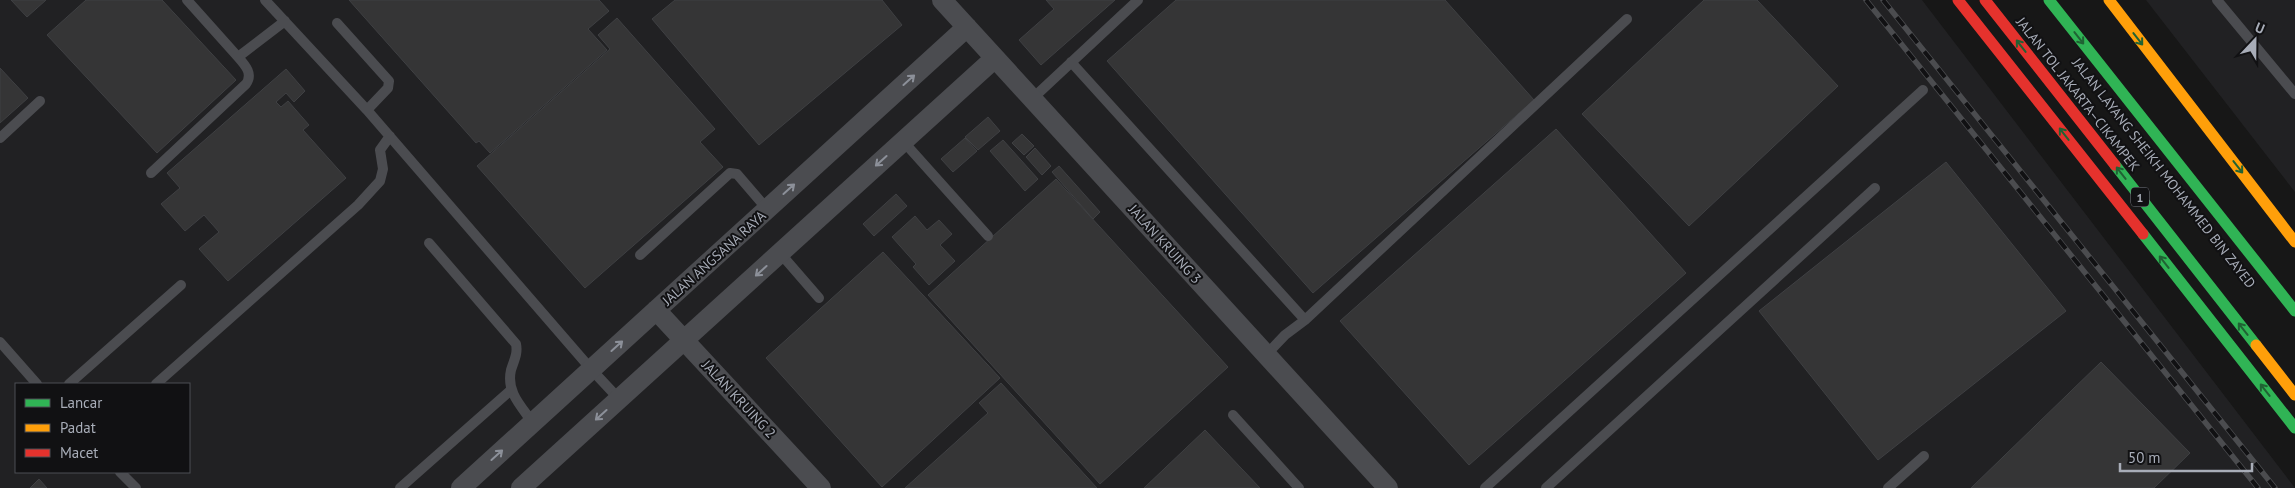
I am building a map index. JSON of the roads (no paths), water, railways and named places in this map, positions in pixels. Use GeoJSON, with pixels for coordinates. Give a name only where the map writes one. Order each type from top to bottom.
{"type":"FeatureCollection","features":[{"type":"Feature","properties":{"kind":"highway"},"geometry":{"type":"LineString","coordinates":[[1958,0],[2295,428]]}},
{"type":"Feature","properties":{"kind":"highway","name":"JALAN TOL JAKARTA–CIKAMPEK"},"geometry":{"type":"LineString","coordinates":[[1985,0],[2295,395]]}},
{"type":"Feature","properties":{"kind":"highway","name":"JALAN LAYANG SHEIKH MOHAMMED BIN ZAYED"},"geometry":{"type":"LineString","coordinates":[[2049,0],[2295,311]]}},
{"type":"Feature","properties":{"kind":"highway"},"geometry":{"type":"LineString","coordinates":[[2062,0],[2295,300]]}},
{"type":"Feature","properties":{"kind":"highway"},"geometry":{"type":"LineString","coordinates":[[2109,0],[2295,242]]}},
{"type":"Feature","properties":{"kind":"street","name":"JALAN KRUING 3"},"geometry":{"type":"LineString","coordinates":[[942,0],[1388,488]]}},
{"type":"Feature","properties":{"kind":"street","name":"JALAN ANGSANA RAYA"},"geometry":{"type":"LineString","coordinates":[[461,488],[967,27]]}},
{"type":"Feature","properties":{"kind":"street"},"geometry":{"type":"LineString","coordinates":[[521,488],[995,58]]}},
{"type":"Feature","properties":{"kind":"street","name":"JALAN KRUING 2"},"geometry":{"type":"LineString","coordinates":[[656,310],[821,488]]}},
{"type":"Feature","properties":{"kind":"lane"},"geometry":{"type":"LineString","coordinates":[[151,173],[246,84],[249,79],[249,73],[238,58],[187,0]]}},
{"type":"Feature","properties":{"kind":"lane"},"geometry":{"type":"LineString","coordinates":[[265,0],[367,110],[619,399]]}},
{"type":"Feature","properties":{"kind":"lane"},"geometry":{"type":"LineString","coordinates":[[1032,99],[1138,0]]}},
{"type":"Feature","properties":{"kind":"lane"},"geometry":{"type":"LineString","coordinates":[[2217,0],[2295,94]]}},
{"type":"Feature","properties":{"kind":"lane"},"geometry":{"type":"LineString","coordinates":[[1266,355],[1284,335],[1305,320],[1628,19]]}},
{"type":"Feature","properties":{"kind":"lane"},"geometry":{"type":"LineString","coordinates":[[238,58],[284,20]]}},
{"type":"Feature","properties":{"kind":"lane"},"geometry":{"type":"LineString","coordinates":[[336,23],[389,81],[388,88],[367,110]]}},
{"type":"Feature","properties":{"kind":"lane"},"geometry":{"type":"LineString","coordinates":[[1071,62],[1305,320]]}},
{"type":"Feature","properties":{"kind":"lane"},"geometry":{"type":"LineString","coordinates":[[1485,488],[1923,90]]}},
{"type":"Feature","properties":{"kind":"lane"},"geometry":{"type":"LineString","coordinates":[[0,138],[40,101]]}},
{"type":"Feature","properties":{"kind":"lane"},"geometry":{"type":"LineString","coordinates":[[157,383],[358,205],[380,181],[383,169],[380,150],[390,136]]}},
{"type":"Feature","properties":{"kind":"lane"},"geometry":{"type":"LineString","coordinates":[[903,141],[988,236]]}},
{"type":"Feature","properties":{"kind":"lane"},"geometry":{"type":"LineString","coordinates":[[640,255],[730,173],[737,174],[767,209]]}},
{"type":"Feature","properties":{"kind":"lane"},"geometry":{"type":"LineString","coordinates":[[1546,488],[1875,188]]}},
{"type":"Feature","properties":{"kind":"lane"},"geometry":{"type":"LineString","coordinates":[[429,242],[516,344],[517,355],[510,376],[511,390],[533,423]]}},
{"type":"Feature","properties":{"kind":"lane"},"geometry":{"type":"LineString","coordinates":[[780,253],[819,298]]}},
{"type":"Feature","properties":{"kind":"lane"},"geometry":{"type":"LineString","coordinates":[[70,383],[181,285]]}},
{"type":"Feature","properties":{"kind":"lane"},"geometry":{"type":"LineString","coordinates":[[0,342],[36,383]]}},
{"type":"Feature","properties":{"kind":"lane"},"geometry":{"type":"LineString","coordinates":[[400,488],[511,390]]}},
{"type":"Feature","properties":{"kind":"lane"},"geometry":{"type":"LineString","coordinates":[[1233,415],[1299,488]]}},
{"type":"Feature","properties":{"kind":"lane"},"geometry":{"type":"LineString","coordinates":[[1888,488],[1924,456]]}},
{"type":"Feature","properties":{"kind":"lane"},"geometry":{"type":"LineString","coordinates":[[121,473],[136,488]]}},
{"type":"Feature","properties":{"kind":"railway"},"geometry":{"type":"LineString","coordinates":[[1866,0],[2258,488]]}},
{"type":"Feature","properties":{"kind":"railway"},"geometry":{"type":"LineString","coordinates":[[1883,0],[2275,488]]}}]}
